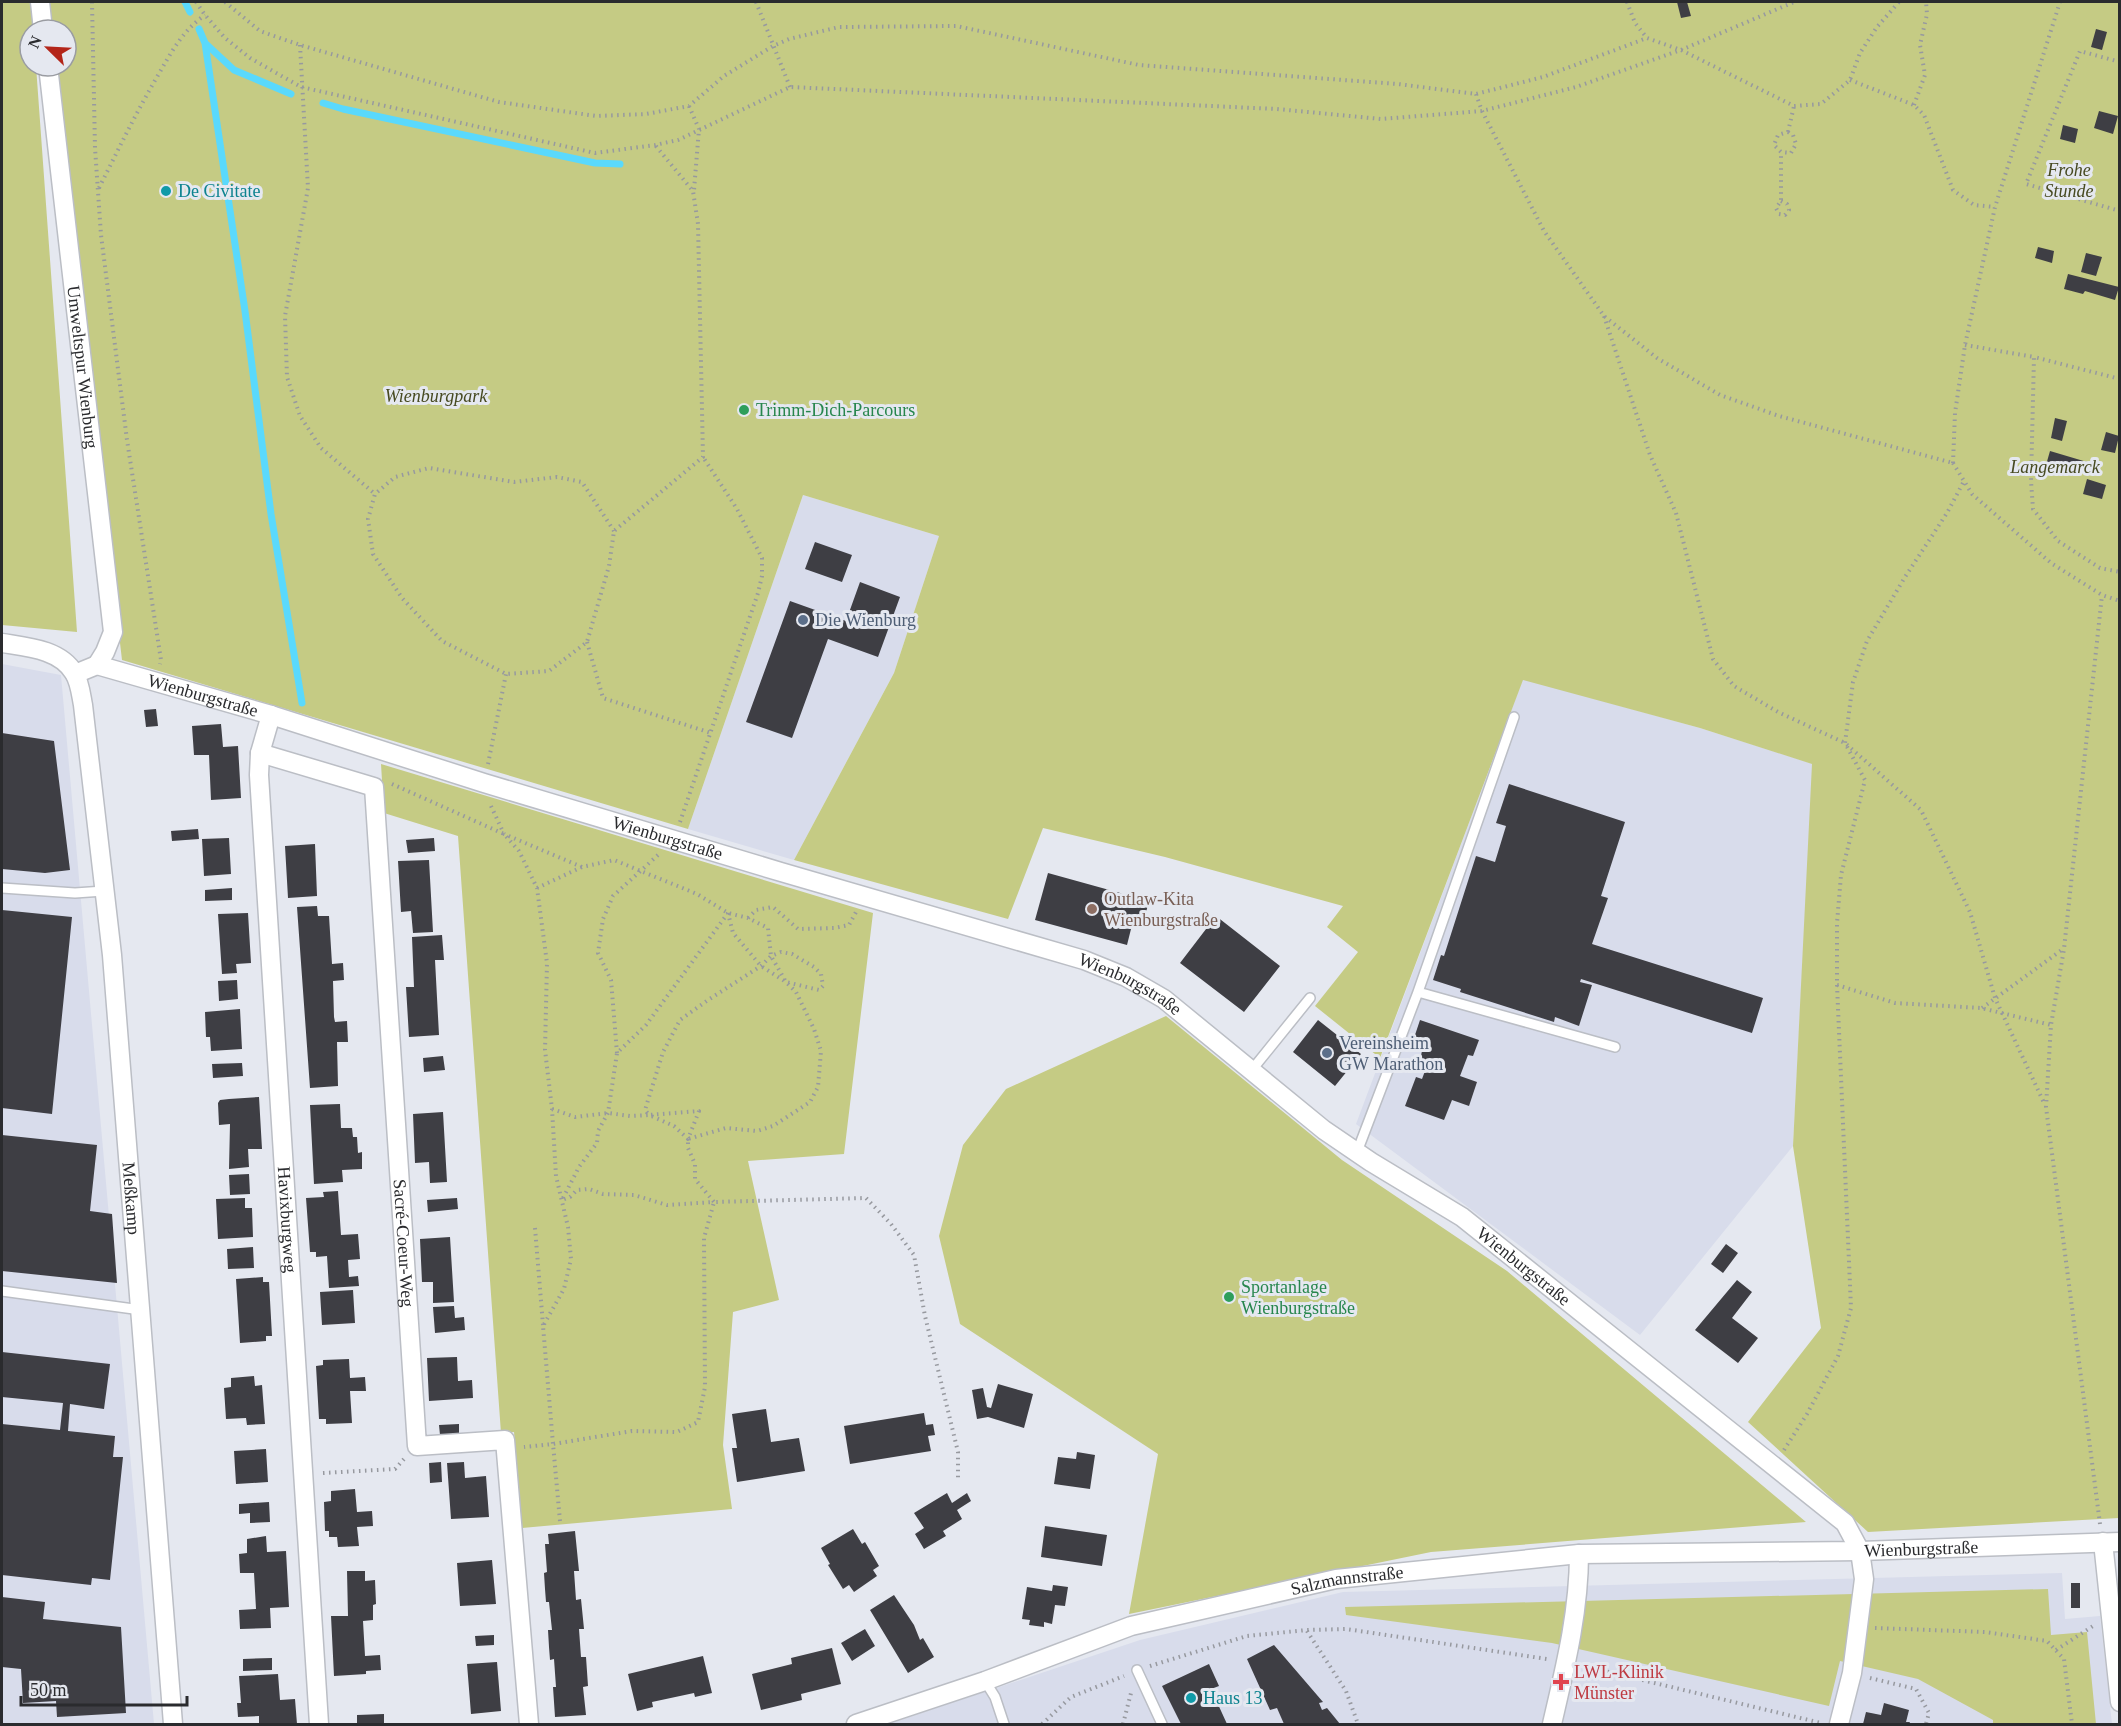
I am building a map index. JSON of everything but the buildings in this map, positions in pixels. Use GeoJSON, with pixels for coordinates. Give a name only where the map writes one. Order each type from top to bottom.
{"type":"FeatureCollection","features":[{"type":"Feature","properties":{"kind":"street"},"geometry":{"type":"LineString","coordinates":[[40,2],[42,18]]}},
{"type":"Feature","properties":{"kind":"street","name":"Umweltspur Wienburg"},"geometry":{"type":"LineString","coordinates":[[49,78],[113,632],[98,665]]}},
{"type":"Feature","properties":{"kind":"street"},"geometry":{"type":"LineString","coordinates":[[2,643],[37,649],[53,655],[66,663],[75,674],[98,665]]}},
{"type":"Feature","properties":{"kind":"street","name":"Wienburgstraße"},"geometry":{"type":"LineString","coordinates":[[98,665],[271,715],[484,783],[865,897],[1084,960],[1126,976],[1164,999],[1203,1029],[1324,1130],[1462,1217],[1845,1523],[1860,1551],[2111,1542]]}},
{"type":"Feature","properties":{"kind":"street","name":"Meßkamp"},"geometry":{"type":"LineString","coordinates":[[75,674],[83,705],[113,967],[173,1725]]}},
{"type":"Feature","properties":{"kind":"street","name":"Havixburgweg"},"geometry":{"type":"LineString","coordinates":[[271,715],[260,753],[259,775],[319,1725]]}},
{"type":"Feature","properties":{"kind":"street"},"geometry":{"type":"LineString","coordinates":[[260,753],[374,787]]}},
{"type":"Feature","properties":{"kind":"street","name":"Sacré-Coeur-Weg"},"geometry":{"type":"LineString","coordinates":[[374,787],[417,1446]]}},
{"type":"Feature","properties":{"kind":"street"},"geometry":{"type":"LineString","coordinates":[[417,1446],[505,1440],[529,1725]]}},
{"type":"Feature","properties":{"kind":"street"},"geometry":{"type":"LineString","coordinates":[[2111,1542],[2110,1615],[2120,1701]]}},
{"type":"Feature","properties":{"kind":"street"},"geometry":{"type":"LineString","coordinates":[[1839,1725],[1852,1673],[1864,1579],[1860,1551]]}},
{"type":"Feature","properties":{"kind":"street","name":"Salzmannstraße"},"geometry":{"type":"LineString","coordinates":[[856,1725],[985,1681],[1131,1626],[1336,1579],[1579,1554],[1860,1551]]}},
{"type":"Feature","properties":{"kind":"street"},"geometry":{"type":"LineString","coordinates":[[1552,1725],[1566,1663],[1579,1587],[1579,1554]]}},
{"type":"Feature","properties":{"kind":"lane"},"geometry":{"type":"LineString","coordinates":[[1357,1152],[1418,992],[1514,717]]}},
{"type":"Feature","properties":{"kind":"lane"},"geometry":{"type":"LineString","coordinates":[[2,888],[75,893],[104,891]]}},
{"type":"Feature","properties":{"kind":"lane"},"geometry":{"type":"LineString","coordinates":[[1418,992],[1615,1047]]}},
{"type":"Feature","properties":{"kind":"lane"},"geometry":{"type":"LineString","coordinates":[[1251,1071],[1310,998]]}},
{"type":"Feature","properties":{"kind":"lane"},"geometry":{"type":"LineString","coordinates":[[2,1291],[141,1310]]}},
{"type":"Feature","properties":{"kind":"lane"},"geometry":{"type":"LineString","coordinates":[[1137,1670],[1162,1725]]}},
{"type":"Feature","properties":{"kind":"lane"},"geometry":{"type":"LineString","coordinates":[[985,1681],[995,1697],[1004,1725]]}},
{"type":"Feature","properties":{"kind":"path"},"geometry":{"type":"LineString","coordinates":[[92,2],[95,148],[101,235],[127,440],[161,660],[156,683]]}},
{"type":"Feature","properties":{"kind":"path"},"geometry":{"type":"LineString","coordinates":[[196,2],[225,38],[250,58],[301,87],[595,153],[678,140],[790,87],[1277,110],[1382,120],[1482,111],[1575,87],[1681,50],[1793,2]]}},
{"type":"Feature","properties":{"kind":"path"},"geometry":{"type":"LineString","coordinates":[[225,2],[260,31],[300,45],[499,102],[596,116],[646,114],[689,106],[724,76],[773,46],[789,39],[839,27],[956,26],[1139,65],[1398,84],[1476,94],[1543,77],[1647,38]]}},
{"type":"Feature","properties":{"kind":"path"},"geometry":{"type":"LineString","coordinates":[[756,2],[790,87]]}},
{"type":"Feature","properties":{"kind":"path"},"geometry":{"type":"LineString","coordinates":[[1627,2],[1635,23],[1647,38],[1681,50],[1794,105],[1821,104],[1850,80],[1860,53],[1877,27],[1899,2]]}},
{"type":"Feature","properties":{"kind":"path"},"geometry":{"type":"LineString","coordinates":[[1914,105],[1925,75],[1920,45],[1927,14],[1926,2]]}},
{"type":"Feature","properties":{"kind":"path"},"geometry":{"type":"LineString","coordinates":[[2060,2],[1995,207],[1965,345],[1955,413],[1953,463],[1972,494],[2051,563],[2102,595],[2120,601]]}},
{"type":"Feature","properties":{"kind":"path"},"geometry":{"type":"LineString","coordinates":[[99,189],[137,111],[181,36],[205,15]]}},
{"type":"Feature","properties":{"kind":"path"},"geometry":{"type":"LineString","coordinates":[[300,45],[308,188],[285,316],[287,377],[300,416],[321,448],[375,494]]}},
{"type":"Feature","properties":{"kind":"path"},"geometry":{"type":"LineString","coordinates":[[2120,62],[2080,51],[2026,184],[2120,211]]}},
{"type":"Feature","properties":{"kind":"path"},"geometry":{"type":"LineString","coordinates":[[1850,80],[1914,105],[1924,115],[1953,190],[1974,205],[1995,207]]}},
{"type":"Feature","properties":{"kind":"path"},"geometry":{"type":"LineString","coordinates":[[1476,94],[1482,111],[1544,231],[1604,316],[1657,358],[1720,395],[1779,416],[1953,463]]}},
{"type":"Feature","properties":{"kind":"path"},"geometry":{"type":"LineString","coordinates":[[1788,132],[1794,105]]}},
{"type":"Feature","properties":{"kind":"path"},"geometry":{"type":"LineString","coordinates":[[562,1200],[579,1167],[597,1143],[598,1131],[608,1113],[617,1053],[610,980],[598,953],[603,919],[613,896],[674,839],[762,576],[762,558],[737,508],[703,457],[698,224],[693,191],[699,129],[689,106]]}},
{"type":"Feature","properties":{"kind":"path"},"geometry":{"type":"LineString","coordinates":[[1788,132],[1793,135],[1796,144],[1791,153],[1781,152],[1774,145],[1778,135],[1788,132]]}},
{"type":"Feature","properties":{"kind":"path"},"geometry":{"type":"LineString","coordinates":[[655,145],[693,191]]}},
{"type":"Feature","properties":{"kind":"path"},"geometry":{"type":"LineString","coordinates":[[1781,152],[1781,201]]}},
{"type":"Feature","properties":{"kind":"path"},"geometry":{"type":"LineString","coordinates":[[1604,316],[1650,455],[1676,513],[1713,659],[1734,686],[1778,712],[1845,743],[1921,810],[1970,912],[1995,998],[2046,1107]]}},
{"type":"Feature","properties":{"kind":"path"},"geometry":{"type":"LineString","coordinates":[[1965,345],[2034,357],[2120,379]]}},
{"type":"Feature","properties":{"kind":"path"},"geometry":{"type":"LineString","coordinates":[[2034,357],[2031,481],[2033,509],[2058,541],[2100,568],[2120,572]]}},
{"type":"Feature","properties":{"kind":"path"},"geometry":{"type":"LineString","coordinates":[[614,531],[703,457]]}},
{"type":"Feature","properties":{"kind":"path"},"geometry":{"type":"LineString","coordinates":[[587,642],[549,671],[507,674],[442,641],[402,598],[373,554],[368,519],[375,494],[395,477],[429,468],[514,482],[557,477],[582,482],[614,531],[609,566],[587,642],[603,698],[711,733]]}},
{"type":"Feature","properties":{"kind":"path"},"geometry":{"type":"LineString","coordinates":[[1774,1466],[1807,1414],[1838,1356],[1851,1308],[1837,985],[1837,923],[1841,875],[1864,780],[1845,743],[1853,682],[1867,641],[1905,576],[1947,513],[1964,481]]}},
{"type":"Feature","properties":{"kind":"path"},"geometry":{"type":"LineString","coordinates":[[2102,595],[2064,949],[2051,1025],[2046,1107],[2111,1542]]}},
{"type":"Feature","properties":{"kind":"path"},"geometry":{"type":"LineString","coordinates":[[484,783],[507,674]]}},
{"type":"Feature","properties":{"kind":"path"},"geometry":{"type":"LineString","coordinates":[[374,787],[388,783],[582,867]]}},
{"type":"Feature","properties":{"kind":"path"},"geometry":{"type":"LineString","coordinates":[[504,834],[519,851],[537,888],[547,963],[545,1050],[552,1109],[556,1176],[568,1227],[571,1260],[564,1288],[543,1326]]}},
{"type":"Feature","properties":{"kind":"path"},"geometry":{"type":"LineString","coordinates":[[537,888],[582,867],[614,861],[697,894],[728,913],[748,918],[768,928],[771,956],[786,982],[819,990],[824,986],[821,974],[792,954],[781,952],[771,956],[761,966],[680,1020],[663,1052],[645,1110],[649,1115],[675,1126],[688,1139]]}},
{"type":"Feature","properties":{"kind":"path"},"geometry":{"type":"LineString","coordinates":[[748,918],[756,910],[772,907],[798,929],[834,928],[849,925],[865,897]]}},
{"type":"Feature","properties":{"kind":"path"},"geometry":{"type":"LineString","coordinates":[[688,1139],[726,1128],[757,1131],[773,1126],[810,1102],[818,1088],[821,1051],[814,1029],[796,992],[786,982],[761,966],[733,933],[728,913]]}},
{"type":"Feature","properties":{"kind":"path"},"geometry":{"type":"LineString","coordinates":[[617,1053],[646,1025],[728,913]]}},
{"type":"Feature","properties":{"kind":"path"},"geometry":{"type":"LineString","coordinates":[[1981,1008],[2064,949]]}},
{"type":"Feature","properties":{"kind":"path"},"geometry":{"type":"LineString","coordinates":[[1837,985],[1894,1003],[1981,1008],[2051,1025]]}},
{"type":"Feature","properties":{"kind":"path"},"geometry":{"type":"LineString","coordinates":[[552,1109],[575,1117],[608,1113],[630,1116],[699,1111],[688,1139],[688,1148],[695,1164],[695,1179],[714,1202]]}},
{"type":"Feature","properties":{"kind":"path"},"geometry":{"type":"LineString","coordinates":[[562,1200],[570,1197],[577,1190],[589,1189],[603,1194],[634,1195],[667,1205],[866,1198],[891,1224],[914,1255],[925,1316],[958,1452],[958,1479]]}},
{"type":"Feature","properties":{"kind":"path"},"geometry":{"type":"LineString","coordinates":[[506,1449],[632,1431],[677,1432],[698,1422],[705,1387],[704,1238],[714,1202]]}},
{"type":"Feature","properties":{"kind":"path"},"geometry":{"type":"LineString","coordinates":[[535,1228],[560,1521]]}},
{"type":"Feature","properties":{"kind":"path"},"geometry":{"type":"LineString","coordinates":[[303,1474],[394,1469],[417,1446]]}},
{"type":"Feature","properties":{"kind":"path"},"geometry":{"type":"LineString","coordinates":[[2056,1650],[2110,1615]]}},
{"type":"Feature","properties":{"kind":"path"},"geometry":{"type":"LineString","coordinates":[[1858,1628],[1985,1632],[2047,1641],[2064,1659],[2072,1725]]}},
{"type":"Feature","properties":{"kind":"path"},"geometry":{"type":"LineString","coordinates":[[1042,1725],[1071,1697],[1137,1670],[1247,1636],[1346,1629],[1566,1663],[1828,1725]]}},
{"type":"Feature","properties":{"kind":"path"},"geometry":{"type":"LineString","coordinates":[[1307,1630],[1346,1691],[1358,1725]]}},
{"type":"Feature","properties":{"kind":"path"},"geometry":{"type":"LineString","coordinates":[[1123,1725],[1137,1670]]}},
{"type":"Feature","properties":{"kind":"path"},"geometry":{"type":"LineString","coordinates":[[1852,1673],[1916,1689],[1929,1713],[1926,1725]]}},
{"type":"Feature","properties":{"kind":"shaded area"},"geometry":{"type":"Polygon","coordinates":[[[803,495],[939,536],[894,673],[794,860],[688,829],[803,495]]]}},
{"type":"Feature","properties":{"kind":"shaded area"},"geometry":{"type":"Polygon","coordinates":[[[2,664],[61,675],[154,1724],[2,1724],[2,664]]]}},
{"type":"Feature","properties":{"kind":"shaded area"},"geometry":{"type":"Polygon","coordinates":[[[1523,679],[1700,728],[1813,764],[1793,1146],[1640,1335],[1356,1124],[1523,679]]]}},
{"type":"Feature","properties":{"kind":"shaded area","name":"LWL-Klinik Münster"},"geometry":{"type":"Polygon","coordinates":[[[2062,1573],[2065,1619],[2100,1616],[2112,1724],[889,1724],[1140,1640],[1343,1592],[2062,1573]]]}},
{"type":"Feature","properties":{"kind":"green space"},"geometry":{"type":"Polygon","coordinates":[[[2,2],[31,2],[32,18],[18,18],[18,78],[37,78],[77,632],[2,625],[2,2]]]}},
{"type":"Feature","properties":{"kind":"green space","name":"Wienburgpark"},"geometry":{"type":"Polygon","coordinates":[[[45,2],[2119,2],[2119,1518],[1868,1532],[1748,1422],[1821,1328],[1793,1146],[1812,764],[1700,728],[1523,680],[1380,1058],[1315,1006],[1358,952],[1327,927],[1343,906],[1165,857],[1043,828],[1008,919],[794,860],[894,673],[939,536],[803,495],[688,829],[122,660],[54,78],[78,78],[78,18],[47,18],[45,2]]]}},
{"type":"Feature","properties":{"kind":"green space"},"geometry":{"type":"Polygon","coordinates":[[[381,764],[873,913],[844,1154],[748,1161],[779,1300],[733,1312],[723,1445],[732,1509],[522,1528],[514,1432],[501,1433],[458,836],[384,813],[381,764]]]}},
{"type":"Feature","properties":{"kind":"green space","name":"Sportanlage Wienburgstraße"},"geometry":{"type":"Polygon","coordinates":[[[1166,1016],[1342,1160],[1507,1271],[1806,1522],[1431,1552],[1129,1614],[1158,1454],[960,1324],[939,1236],[963,1145],[1006,1089],[1166,1016]]]}},
{"type":"Feature","properties":{"kind":"green space"},"geometry":{"type":"Polygon","coordinates":[[[2048,1589],[2051,1635],[2087,1632],[2096,1724],[1993,1724],[1993,1720],[1918,1679],[1840,1661],[1829,1706],[1552,1643],[1346,1615],[1345,1607],[2048,1589]]]}},
{"type":"Feature","properties":{"kind":"waterway"},"geometry":{"type":"LineString","coordinates":[[185,2],[190,12]]}},
{"type":"Feature","properties":{"kind":"waterway"},"geometry":{"type":"LineString","coordinates":[[199,29],[205,43],[245,311],[271,514],[302,703]]}},
{"type":"Feature","properties":{"kind":"waterway"},"geometry":{"type":"LineString","coordinates":[[205,43],[234,70],[291,94]]}},
{"type":"Feature","properties":{"kind":"waterway"},"geometry":{"type":"LineString","coordinates":[[323,103],[595,163],[620,164]]}},
{"type":"Feature","properties":{"kind":"place","name":"De Civitate"},"geometry":{"type":"Point","coordinates":[166,191]}},
{"type":"Feature","properties":{"kind":"place","name":"Trimm-Dich-Parcours"},"geometry":{"type":"Point","coordinates":[744,410]}},
{"type":"Feature","properties":{"kind":"place","name":"Die Wienburg"},"geometry":{"type":"Point","coordinates":[803,620]}},
{"type":"Feature","properties":{"kind":"place","name":"Outlaw-Kita Wienburgstraße"},"geometry":{"type":"Point","coordinates":[1092,909]}},
{"type":"Feature","properties":{"kind":"place","name":"Vereinsheim GW Marathon"},"geometry":{"type":"Point","coordinates":[1327,1053]}},
{"type":"Feature","properties":{"kind":"place","name":"Sportanlage Wienburgstraße"},"geometry":{"type":"Point","coordinates":[1229,1297]}},
{"type":"Feature","properties":{"kind":"place","name":"LWL-Klinik Münster"},"geometry":{"type":"Point","coordinates":[1561,1682]}},
{"type":"Feature","properties":{"kind":"place","name":"Haus 13"},"geometry":{"type":"Point","coordinates":[1191,1698]}},
{"type":"Feature","properties":{"kind":"park label","name":"Frohe Stunde"},"geometry":{"type":"Point","coordinates":[2069,180]}},
{"type":"Feature","properties":{"kind":"park label","name":"Langemarck"},"geometry":{"type":"Point","coordinates":[2055,467]}}]}
